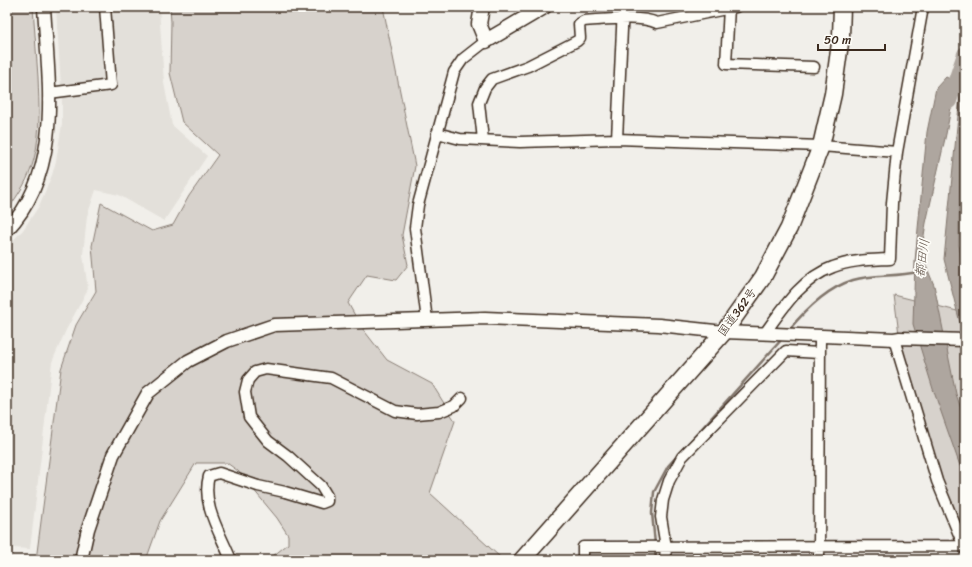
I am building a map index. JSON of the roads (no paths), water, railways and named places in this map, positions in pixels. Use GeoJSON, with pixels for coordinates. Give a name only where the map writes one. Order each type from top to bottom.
{"type":"FeatureCollection","features":[{"type":"Feature","properties":{"kind":"highway","name":"国道362号"},"geometry":{"type":"LineString","coordinates":[[522,560],[724,332],[763,277],[789,228],[821,146],[835,80],[841,36],[842,7]]}},
{"type":"Feature","properties":{"kind":"main road"},"geometry":{"type":"LineString","coordinates":[[482,7],[479,24],[486,41],[544,7]]}},
{"type":"Feature","properties":{"kind":"street"},"geometry":{"type":"LineString","coordinates":[[7,230],[26,204],[36,183],[42,166],[49,125],[49,92],[44,7]]}},
{"type":"Feature","properties":{"kind":"street"},"geometry":{"type":"LineString","coordinates":[[49,92],[111,85],[105,7]]}},
{"type":"Feature","properties":{"kind":"street"},"geometry":{"type":"LineString","coordinates":[[617,139],[622,19],[624,16],[623,7]]}},
{"type":"Feature","properties":{"kind":"street"},"geometry":{"type":"LineString","coordinates":[[770,333],[783,308],[806,282],[832,267],[862,260],[890,259],[892,203],[897,152],[924,7]]}},
{"type":"Feature","properties":{"kind":"street"},"geometry":{"type":"LineString","coordinates":[[483,140],[479,103],[485,88],[492,79],[528,66],[577,41],[580,38],[579,24],[584,21],[622,19],[650,20],[657,23],[731,8],[726,64],[814,67]]}},
{"type":"Feature","properties":{"kind":"street"},"geometry":{"type":"LineString","coordinates":[[427,320],[415,228],[418,205],[454,72],[463,59],[486,41]]}},
{"type":"Feature","properties":{"kind":"street"},"geometry":{"type":"LineString","coordinates":[[437,133],[460,139],[520,142],[617,139],[821,146],[897,152]]}},
{"type":"Feature","properties":{"kind":"street"},"geometry":{"type":"LineString","coordinates":[[81,560],[88,529],[113,455],[148,394],[188,361],[227,341],[274,326],[485,318],[659,325],[724,332],[897,339],[965,340]]}},
{"type":"Feature","properties":{"kind":"street"},"geometry":{"type":"LineString","coordinates":[[819,560],[820,336]]}},
{"type":"Feature","properties":{"kind":"street"},"geometry":{"type":"LineString","coordinates":[[583,560],[583,547],[964,547],[937,481],[897,339]]}},
{"type":"Feature","properties":{"kind":"street"},"geometry":{"type":"LineString","coordinates":[[665,560],[665,547],[661,517],[663,500],[669,481],[682,457],[786,351],[819,353]]}},
{"type":"Feature","properties":{"kind":"street"},"geometry":{"type":"LineString","coordinates":[[231,560],[211,511],[206,486],[209,476],[219,473],[258,486],[322,503],[327,501],[327,496],[321,486],[288,456],[268,441],[249,417],[245,392],[248,380],[255,372],[266,369],[331,378],[395,411],[417,414],[439,412],[454,406],[462,398]]}},
{"type":"Feature","properties":{"kind":"water"},"geometry":{"type":"Polygon","coordinates":[[[965,67],[965,117],[960,129],[959,245],[965,274],[965,343],[944,259],[962,75],[965,67]]]}},
{"type":"Feature","properties":{"kind":"water"},"geometry":{"type":"Polygon","coordinates":[[[946,77],[956,82],[926,223],[921,254],[934,285],[956,394],[965,420],[965,480],[933,389],[913,324],[915,261],[927,132],[936,88],[946,77]]]}},
{"type":"Feature","properties":{"kind":"waterway","name":"都田川"},"geometry":{"type":"LineString","coordinates":[[949,101],[965,54]]}},
{"type":"Feature","properties":{"kind":"waterway"},"geometry":{"type":"LineString","coordinates":[[788,331],[809,308],[834,288],[861,278],[902,275],[918,272]]}},
{"type":"Feature","properties":{"kind":"waterway"},"geometry":{"type":"LineString","coordinates":[[655,544],[652,513],[654,492],[668,466],[783,338]]}},
{"type":"Feature","properties":{"kind":"waterway"},"geometry":{"type":"LineString","coordinates":[[655,549],[656,560]]}}]}
